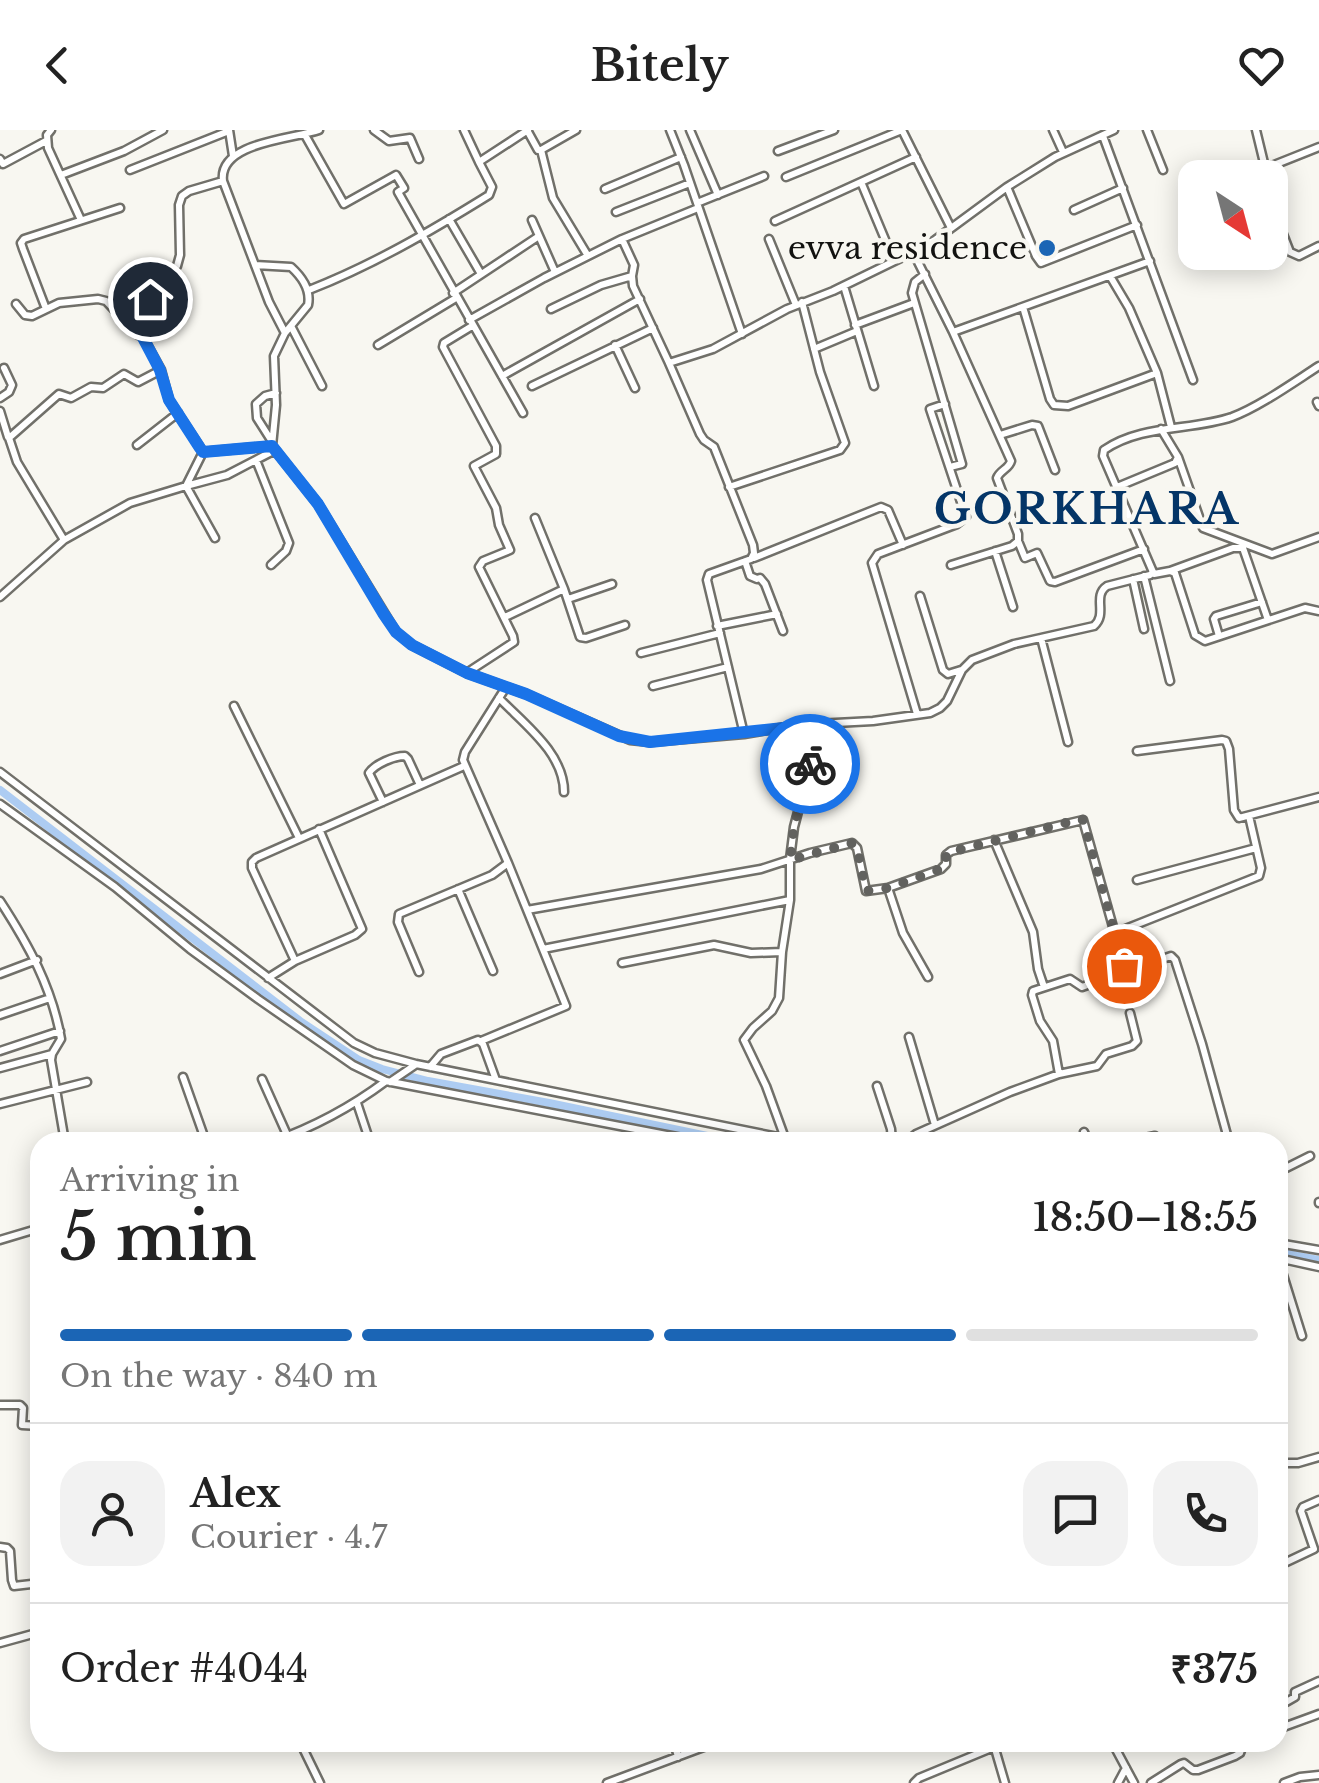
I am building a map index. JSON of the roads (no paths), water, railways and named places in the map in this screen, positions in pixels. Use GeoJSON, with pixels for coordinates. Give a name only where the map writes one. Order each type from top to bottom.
{"type":"FeatureCollection","features":[{"type":"Feature","properties":{"kind":"street"},"geometry":{"type":"LineString","coordinates":[[51,130],[46,141],[81,220]]}},
{"type":"Feature","properties":{"kind":"street"},"geometry":{"type":"LineString","coordinates":[[61,176],[124,151],[163,130]]}},
{"type":"Feature","properties":{"kind":"street"},"geometry":{"type":"LineString","coordinates":[[130,170],[229,130],[233,156]]}},
{"type":"Feature","properties":{"kind":"street"},"geometry":{"type":"LineString","coordinates":[[285,333],[269,302],[222,181],[222,172],[233,156],[319,130]]}},
{"type":"Feature","properties":{"kind":"street"},"geometry":{"type":"LineString","coordinates":[[374,130],[386,140],[410,138],[419,159]]}},
{"type":"Feature","properties":{"kind":"street"},"geometry":{"type":"LineString","coordinates":[[309,290],[424,236],[492,192],[464,130]]}},
{"type":"Feature","properties":{"kind":"street"},"geometry":{"type":"LineString","coordinates":[[478,162],[527,130],[541,150],[553,198],[588,256]]}},
{"type":"Feature","properties":{"kind":"street"},"geometry":{"type":"LineString","coordinates":[[541,150],[576,130]]}},
{"type":"Feature","properties":{"kind":"street"},"geometry":{"type":"LineString","coordinates":[[670,130],[742,334]]}},
{"type":"Feature","properties":{"kind":"street"},"geometry":{"type":"LineString","coordinates":[[690,130],[718,195]]}},
{"type":"Feature","properties":{"kind":"street"},"geometry":{"type":"LineString","coordinates":[[778,151],[834,130]]}},
{"type":"Feature","properties":{"kind":"street"},"geometry":{"type":"LineString","coordinates":[[786,177],[902,130],[951,228]]}},
{"type":"Feature","properties":{"kind":"street"},"geometry":{"type":"LineString","coordinates":[[1053,130],[1063,152]]}},
{"type":"Feature","properties":{"kind":"street"},"geometry":{"type":"LineString","coordinates":[[669,363],[713,349],[913,252],[1063,152],[1114,130]]}},
{"type":"Feature","properties":{"kind":"street"},"geometry":{"type":"LineString","coordinates":[[1147,130],[1163,170]]}},
{"type":"Feature","properties":{"kind":"street"},"geometry":{"type":"LineString","coordinates":[[1256,130],[1261,160]]}},
{"type":"Feature","properties":{"kind":"street"},"geometry":{"type":"LineString","coordinates":[[304,134],[344,204],[396,174],[404,188],[398,192],[522,413]]}},
{"type":"Feature","properties":{"kind":"street"},"geometry":{"type":"LineString","coordinates":[[1104,136],[1193,380]]}},
{"type":"Feature","properties":{"kind":"street"},"geometry":{"type":"LineString","coordinates":[[0,159],[3,164],[46,141]]}},
{"type":"Feature","properties":{"kind":"street"},"geometry":{"type":"LineString","coordinates":[[1288,161],[1319,147]]}},
{"type":"Feature","properties":{"kind":"street"},"geometry":{"type":"LineString","coordinates":[[774,221],[916,157]]}},
{"type":"Feature","properties":{"kind":"street"},"geometry":{"type":"LineString","coordinates":[[604,189],[681,158]]}},
{"type":"Feature","properties":{"kind":"street"},"geometry":{"type":"LineString","coordinates":[[467,673],[514,642],[479,564],[506,553],[510,545],[474,466],[496,454],[496,446],[444,343],[555,272],[764,176]]}},
{"type":"Feature","properties":{"kind":"street"},"geometry":{"type":"LineString","coordinates":[[203,452],[169,400],[160,370],[140,332],[140,320],[144,308],[177,266],[182,196],[222,181]]}},
{"type":"Feature","properties":{"kind":"street"},"geometry":{"type":"LineString","coordinates":[[861,182],[894,261]]}},
{"type":"Feature","properties":{"kind":"street"},"geometry":{"type":"LineString","coordinates":[[616,212],[690,183]]}},
{"type":"Feature","properties":{"kind":"street"},"geometry":{"type":"LineString","coordinates":[[1007,188],[1041,263],[1137,225]]}},
{"type":"Feature","properties":{"kind":"street"},"geometry":{"type":"LineString","coordinates":[[1074,210],[1123,188]]}},
{"type":"Feature","properties":{"kind":"street"},"geometry":{"type":"LineString","coordinates":[[46,309],[21,242],[120,208]]}},
{"type":"Feature","properties":{"kind":"street"},"geometry":{"type":"LineString","coordinates":[[450,220],[482,274]]}},
{"type":"Feature","properties":{"kind":"street"},"geometry":{"type":"LineString","coordinates":[[532,220],[555,272]]}},
{"type":"Feature","properties":{"kind":"street"},"geometry":{"type":"LineString","coordinates":[[378,345],[539,236]]}},
{"type":"Feature","properties":{"kind":"street"},"geometry":{"type":"LineString","coordinates":[[622,239],[634,265],[632,276],[640,300],[700,434],[714,447],[753,544],[754,553],[748,560],[750,576],[765,584],[783,630]]}},
{"type":"Feature","properties":{"kind":"street"},"geometry":{"type":"LineString","coordinates":[[729,486],[843,447],[845,437],[799,304],[769,239]]}},
{"type":"Feature","properties":{"kind":"street"},"geometry":{"type":"LineString","coordinates":[[1288,247],[1294,256],[1319,246]]}},
{"type":"Feature","properties":{"kind":"street"},"geometry":{"type":"LineString","coordinates":[[913,252],[1011,461],[997,478],[1025,558],[1037,553],[1050,581],[1055,582],[1144,549]]}},
{"type":"Feature","properties":{"kind":"street"},"geometry":{"type":"LineString","coordinates":[[953,332],[1150,261]]}},
{"type":"Feature","properties":{"kind":"street"},"geometry":{"type":"LineString","coordinates":[[0,597],[64,540],[130,503],[212,480],[256,460],[273,446],[274,356],[285,333],[308,305],[309,290],[291,267],[255,265]]}},
{"type":"Feature","properties":{"kind":"street"},"geometry":{"type":"LineString","coordinates":[[925,274],[912,287],[914,303],[962,464],[950,467]]}},
{"type":"Feature","properties":{"kind":"street"},"geometry":{"type":"LineString","coordinates":[[551,310],[602,285],[632,276]]}},
{"type":"Feature","properties":{"kind":"street"},"geometry":{"type":"LineString","coordinates":[[1110,276],[1130,308],[1157,373],[1171,427]]}},
{"type":"Feature","properties":{"kind":"street"},"geometry":{"type":"LineString","coordinates":[[844,286],[874,386]]}},
{"type":"Feature","properties":{"kind":"street"},"geometry":{"type":"LineString","coordinates":[[502,376],[640,300]]}},
{"type":"Feature","properties":{"kind":"street"},"geometry":{"type":"LineString","coordinates":[[16,304],[32,316],[59,303],[106,301],[146,343]]}},
{"type":"Feature","properties":{"kind":"street"},"geometry":{"type":"LineString","coordinates":[[814,349],[914,303]]}},
{"type":"Feature","properties":{"kind":"street"},"geometry":{"type":"LineString","coordinates":[[1022,307],[1054,405],[1068,406],[1157,373]]}},
{"type":"Feature","properties":{"kind":"street"},"geometry":{"type":"LineString","coordinates":[[291,326],[322,386]]}},
{"type":"Feature","properties":{"kind":"street"},"geometry":{"type":"LineString","coordinates":[[532,386],[653,328]]}},
{"type":"Feature","properties":{"kind":"street"},"geometry":{"type":"LineString","coordinates":[[615,345],[635,388]]}},
{"type":"Feature","properties":{"kind":"street"},"geometry":{"type":"LineString","coordinates":[[1148,575],[1153,569],[1104,450],[1161,428],[1232,417],[1319,366]]}},
{"type":"Feature","properties":{"kind":"street"},"geometry":{"type":"LineString","coordinates":[[0,398],[12,384],[4,368]]}},
{"type":"Feature","properties":{"kind":"street"},"geometry":{"type":"LineString","coordinates":[[5,433],[59,394],[71,398],[90,387],[103,388],[124,374],[138,382],[160,370]]}},
{"type":"Feature","properties":{"kind":"street"},"geometry":{"type":"LineString","coordinates":[[276,392],[260,400],[256,412],[273,446],[318,504],[396,632],[412,645],[467,673],[630,740],[650,742],[744,734],[930,712],[947,701],[962,670],[972,660],[1094,626],[1100,622],[1102,590],[1234,548],[1242,548],[1268,620]]}},
{"type":"Feature","properties":{"kind":"street"},"geometry":{"type":"LineString","coordinates":[[917,714],[872,564],[878,554],[966,517],[930,409],[944,404]]}},
{"type":"Feature","properties":{"kind":"street"},"geometry":{"type":"LineString","coordinates":[[0,412],[17,462],[64,540]]}},
{"type":"Feature","properties":{"kind":"street"},"geometry":{"type":"LineString","coordinates":[[136,445],[178,413]]}},
{"type":"Feature","properties":{"kind":"street"},"geometry":{"type":"LineString","coordinates":[[1000,435],[1038,426],[1055,470]]}},
{"type":"Feature","properties":{"kind":"street"},"geometry":{"type":"LineString","coordinates":[[1161,428],[1178,457],[1204,528],[1272,554],[1319,537]]}},
{"type":"Feature","properties":{"kind":"street"},"geometry":{"type":"LineString","coordinates":[[203,452],[273,446]]}},
{"type":"Feature","properties":{"kind":"street"},"geometry":{"type":"LineString","coordinates":[[186,486],[203,452]]}},
{"type":"Feature","properties":{"kind":"street"},"geometry":{"type":"LineString","coordinates":[[1116,486],[1171,466],[1178,457]]}},
{"type":"Feature","properties":{"kind":"street"},"geometry":{"type":"LineString","coordinates":[[256,460],[289,544],[271,565]]}},
{"type":"Feature","properties":{"kind":"street"},"geometry":{"type":"LineString","coordinates":[[186,486],[216,538]]}},
{"type":"Feature","properties":{"kind":"street"},"geometry":{"type":"LineString","coordinates":[[744,734],[708,589],[709,574],[881,506],[888,510],[903,545]]}},
{"type":"Feature","properties":{"kind":"street"},"geometry":{"type":"LineString","coordinates":[[535,518],[582,638],[625,624]]}},
{"type":"Feature","properties":{"kind":"street"},"geometry":{"type":"LineString","coordinates":[[951,565],[1018,542]]}},
{"type":"Feature","properties":{"kind":"street"},"geometry":{"type":"LineString","coordinates":[[995,551],[1013,607]]}},
{"type":"Feature","properties":{"kind":"street"},"geometry":{"type":"LineString","coordinates":[[1170,571],[1178,579],[1195,635],[1205,641],[1306,608],[1319,610]]}},
{"type":"Feature","properties":{"kind":"street"},"geometry":{"type":"LineString","coordinates":[[1148,575],[1170,680]]}},
{"type":"Feature","properties":{"kind":"street"},"geometry":{"type":"LineString","coordinates":[[1132,579],[1144,629]]}},
{"type":"Feature","properties":{"kind":"street"},"geometry":{"type":"LineString","coordinates":[[568,599],[612,584]]}},
{"type":"Feature","properties":{"kind":"street"},"geometry":{"type":"LineString","coordinates":[[504,617],[564,589]]}},
{"type":"Feature","properties":{"kind":"street"},"geometry":{"type":"LineString","coordinates":[[920,596],[943,670],[948,674],[962,670]]}},
{"type":"Feature","properties":{"kind":"street"},"geometry":{"type":"LineString","coordinates":[[1218,636],[1216,616],[1262,602]]}},
{"type":"Feature","properties":{"kind":"street"},"geometry":{"type":"LineString","coordinates":[[641,653],[776,614]]}},
{"type":"Feature","properties":{"kind":"street"},"geometry":{"type":"LineString","coordinates":[[1040,638],[1068,742]]}},
{"type":"Feature","properties":{"kind":"street"},"geometry":{"type":"LineString","coordinates":[[653,686],[728,667]]}},
{"type":"Feature","properties":{"kind":"street"},"geometry":{"type":"LineString","coordinates":[[430,1067],[440,1054],[566,1006],[506,854],[464,766],[465,752],[506,687]]}},
{"type":"Feature","properties":{"kind":"street"},"geometry":{"type":"LineString","coordinates":[[499,698],[554,758],[564,792]]}},
{"type":"Feature","properties":{"kind":"street"},"geometry":{"type":"LineString","coordinates":[[234,706],[299,838]]}},
{"type":"Feature","properties":{"kind":"street"},"geometry":{"type":"LineString","coordinates":[[783,1132],[744,1040],[777,1004],[794,827],[821,724]]}},
{"type":"Feature","properties":{"kind":"street"},"geometry":{"type":"LineString","coordinates":[[1137,752],[1226,742],[1234,810],[1239,818],[1319,797]]}},
{"type":"Feature","properties":{"kind":"street"},"geometry":{"type":"LineString","coordinates":[[382,802],[369,773],[375,766],[398,756],[408,759],[420,786]]}},
{"type":"Feature","properties":{"kind":"street"},"geometry":{"type":"LineString","coordinates":[[296,960],[252,862],[464,766]]}},
{"type":"Feature","properties":{"kind":"street"},"geometry":{"type":"LineString","coordinates":[[0,772],[354,1043],[414,1065],[743,1132]]}},
{"type":"Feature","properties":{"kind":"street"},"geometry":{"type":"LineString","coordinates":[[0,804],[115,887],[190,950],[353,1065],[390,1080],[635,1132]]}},
{"type":"Feature","properties":{"kind":"street"},"geometry":{"type":"LineString","coordinates":[[1115,933],[1258,876],[1261,868],[1249,816]]}},
{"type":"Feature","properties":{"kind":"street"},"geometry":{"type":"LineString","coordinates":[[527,910],[761,869],[852,843],[857,848],[866,891],[888,888],[941,869],[951,852],[1083,820],[1124,966],[1130,970]]}},
{"type":"Feature","properties":{"kind":"street"},"geometry":{"type":"LineString","coordinates":[[268,978],[296,960],[362,929],[319,829]]}},
{"type":"Feature","properties":{"kind":"street"},"geometry":{"type":"LineString","coordinates":[[994,840],[1032,932],[1044,986]]}},
{"type":"Feature","properties":{"kind":"street"},"geometry":{"type":"LineString","coordinates":[[1137,880],[1256,848]]}},
{"type":"Feature","properties":{"kind":"street"},"geometry":{"type":"LineString","coordinates":[[419,972],[398,922],[399,914],[492,875],[508,863]]}},
{"type":"Feature","properties":{"kind":"street"},"geometry":{"type":"LineString","coordinates":[[458,888],[493,971]]}},
{"type":"Feature","properties":{"kind":"street"},"geometry":{"type":"LineString","coordinates":[[888,888],[903,932],[928,978]]}},
{"type":"Feature","properties":{"kind":"street"},"geometry":{"type":"LineString","coordinates":[[543,948],[790,900]]}},
{"type":"Feature","properties":{"kind":"street"},"geometry":{"type":"LineString","coordinates":[[0,901],[36,960],[60,1031],[61,1039],[52,1054],[64,1132]]}},
{"type":"Feature","properties":{"kind":"street"},"geometry":{"type":"LineString","coordinates":[[622,963],[714,945],[751,953],[782,952]]}},
{"type":"Feature","properties":{"kind":"street"},"geometry":{"type":"LineString","coordinates":[[1059,1074],[1053,1041],[1040,1021],[1033,991],[1070,979],[1082,987],[1171,956],[1202,1044],[1226,1132]]}},
{"type":"Feature","properties":{"kind":"street"},"geometry":{"type":"LineString","coordinates":[[0,974],[36,960]]}},
{"type":"Feature","properties":{"kind":"street"},"geometry":{"type":"LineString","coordinates":[[0,1014],[50,998]]}},
{"type":"Feature","properties":{"kind":"street"},"geometry":{"type":"LineString","coordinates":[[920,1132],[986,1100],[1059,1074],[1097,1066],[1106,1054],[1135,1044],[1130,1013]]}},
{"type":"Feature","properties":{"kind":"street"},"geometry":{"type":"LineString","coordinates":[[0,1051],[60,1031]]}},
{"type":"Feature","properties":{"kind":"street"},"geometry":{"type":"LineString","coordinates":[[909,1037],[935,1125]]}},
{"type":"Feature","properties":{"kind":"street"},"geometry":{"type":"LineString","coordinates":[[480,1041],[496,1080]]}},
{"type":"Feature","properties":{"kind":"street"},"geometry":{"type":"LineString","coordinates":[[0,1068],[52,1054]]}},
{"type":"Feature","properties":{"kind":"street"},"geometry":{"type":"LineString","coordinates":[[298,1132],[357,1102],[414,1065]]}},
{"type":"Feature","properties":{"kind":"street"},"geometry":{"type":"LineString","coordinates":[[183,1076],[203,1132]]}},
{"type":"Feature","properties":{"kind":"street"},"geometry":{"type":"LineString","coordinates":[[262,1080],[286,1132]]}},
{"type":"Feature","properties":{"kind":"street"},"geometry":{"type":"LineString","coordinates":[[0,1104],[87,1082]]}},
{"type":"Feature","properties":{"kind":"street"},"geometry":{"type":"LineString","coordinates":[[877,1086],[891,1132]]}},
{"type":"Feature","properties":{"kind":"street"},"geometry":{"type":"LineString","coordinates":[[357,1102],[367,1132]]}},
{"type":"Feature","properties":{"kind":"street"},"geometry":{"type":"LineString","coordinates":[[1288,1167],[1310,1156]]}},
{"type":"Feature","properties":{"kind":"street"},"geometry":{"type":"LineString","coordinates":[[0,1240],[30,1231]]}},
{"type":"Feature","properties":{"kind":"street"},"geometry":{"type":"LineString","coordinates":[[1288,1245],[1319,1250]]}},
{"type":"Feature","properties":{"kind":"street"},"geometry":{"type":"LineString","coordinates":[[1288,1260],[1319,1268]]}},
{"type":"Feature","properties":{"kind":"street"},"geometry":{"type":"LineString","coordinates":[[1288,1290],[1302,1336]]}},
{"type":"Feature","properties":{"kind":"street"},"geometry":{"type":"LineString","coordinates":[[0,1405],[20,1405],[22,1426],[30,1426]]}},
{"type":"Feature","properties":{"kind":"street"},"geometry":{"type":"LineString","coordinates":[[1288,1464],[1319,1456]]}},
{"type":"Feature","properties":{"kind":"street"},"geometry":{"type":"LineString","coordinates":[[1288,1561],[1314,1549],[1302,1512],[1303,1507],[1319,1500]]}},
{"type":"Feature","properties":{"kind":"street"},"geometry":{"type":"LineString","coordinates":[[0,1547],[10,1551],[14,1586],[30,1584]]}},
{"type":"Feature","properties":{"kind":"street"},"geometry":{"type":"LineString","coordinates":[[0,1643],[30,1635]]}},
{"type":"Feature","properties":{"kind":"street"},"geometry":{"type":"LineString","coordinates":[[1288,1702],[1295,1692],[1319,1680]]}},
{"type":"Feature","properties":{"kind":"street"},"geometry":{"type":"LineString","coordinates":[[1288,1725],[1319,1714]]}},
{"type":"Feature","properties":{"kind":"street"},"geometry":{"type":"LineString","coordinates":[[305,1752],[320,1783]]}},
{"type":"Feature","properties":{"kind":"street"},"geometry":{"type":"LineString","coordinates":[[677,1752],[678,1757]]}},
{"type":"Feature","properties":{"kind":"street"},"geometry":{"type":"LineString","coordinates":[[607,1783],[691,1752]]}},
{"type":"Feature","properties":{"kind":"street"},"geometry":{"type":"LineString","coordinates":[[914,1783],[977,1752]]}},
{"type":"Feature","properties":{"kind":"street"},"geometry":{"type":"LineString","coordinates":[[995,1752],[1006,1783]]}},
{"type":"Feature","properties":{"kind":"street"},"geometry":{"type":"LineString","coordinates":[[1118,1752],[1134,1783]]}},
{"type":"Feature","properties":{"kind":"street"},"geometry":{"type":"LineString","coordinates":[[1150,1783],[1181,1764],[1198,1770],[1240,1752]]}},
{"type":"Feature","properties":{"kind":"street"},"geometry":{"type":"LineString","coordinates":[[1118,1783],[1126,1767]]}},
{"type":"Feature","properties":{"kind":"street"},"geometry":{"type":"LineString","coordinates":[[1284,1783],[1319,1774]]}},
{"type":"Feature","properties":{"kind":"waterway"},"geometry":{"type":"LineString","coordinates":[[0,790],[300,1021],[359,1060],[428,1081],[688,1132]]}},
{"type":"Feature","properties":{"kind":"waterway"},"geometry":{"type":"LineString","coordinates":[[1288,1254],[1319,1260]]}},
{"type":"Feature","properties":{"kind":"place","name":"evva residence"},"geometry":{"type":"Point","coordinates":[1047,248]}},
{"type":"Feature","properties":{"kind":"district","name":"GORKHARA"},"geometry":{"type":"Point","coordinates":[1087,509]}}]}
